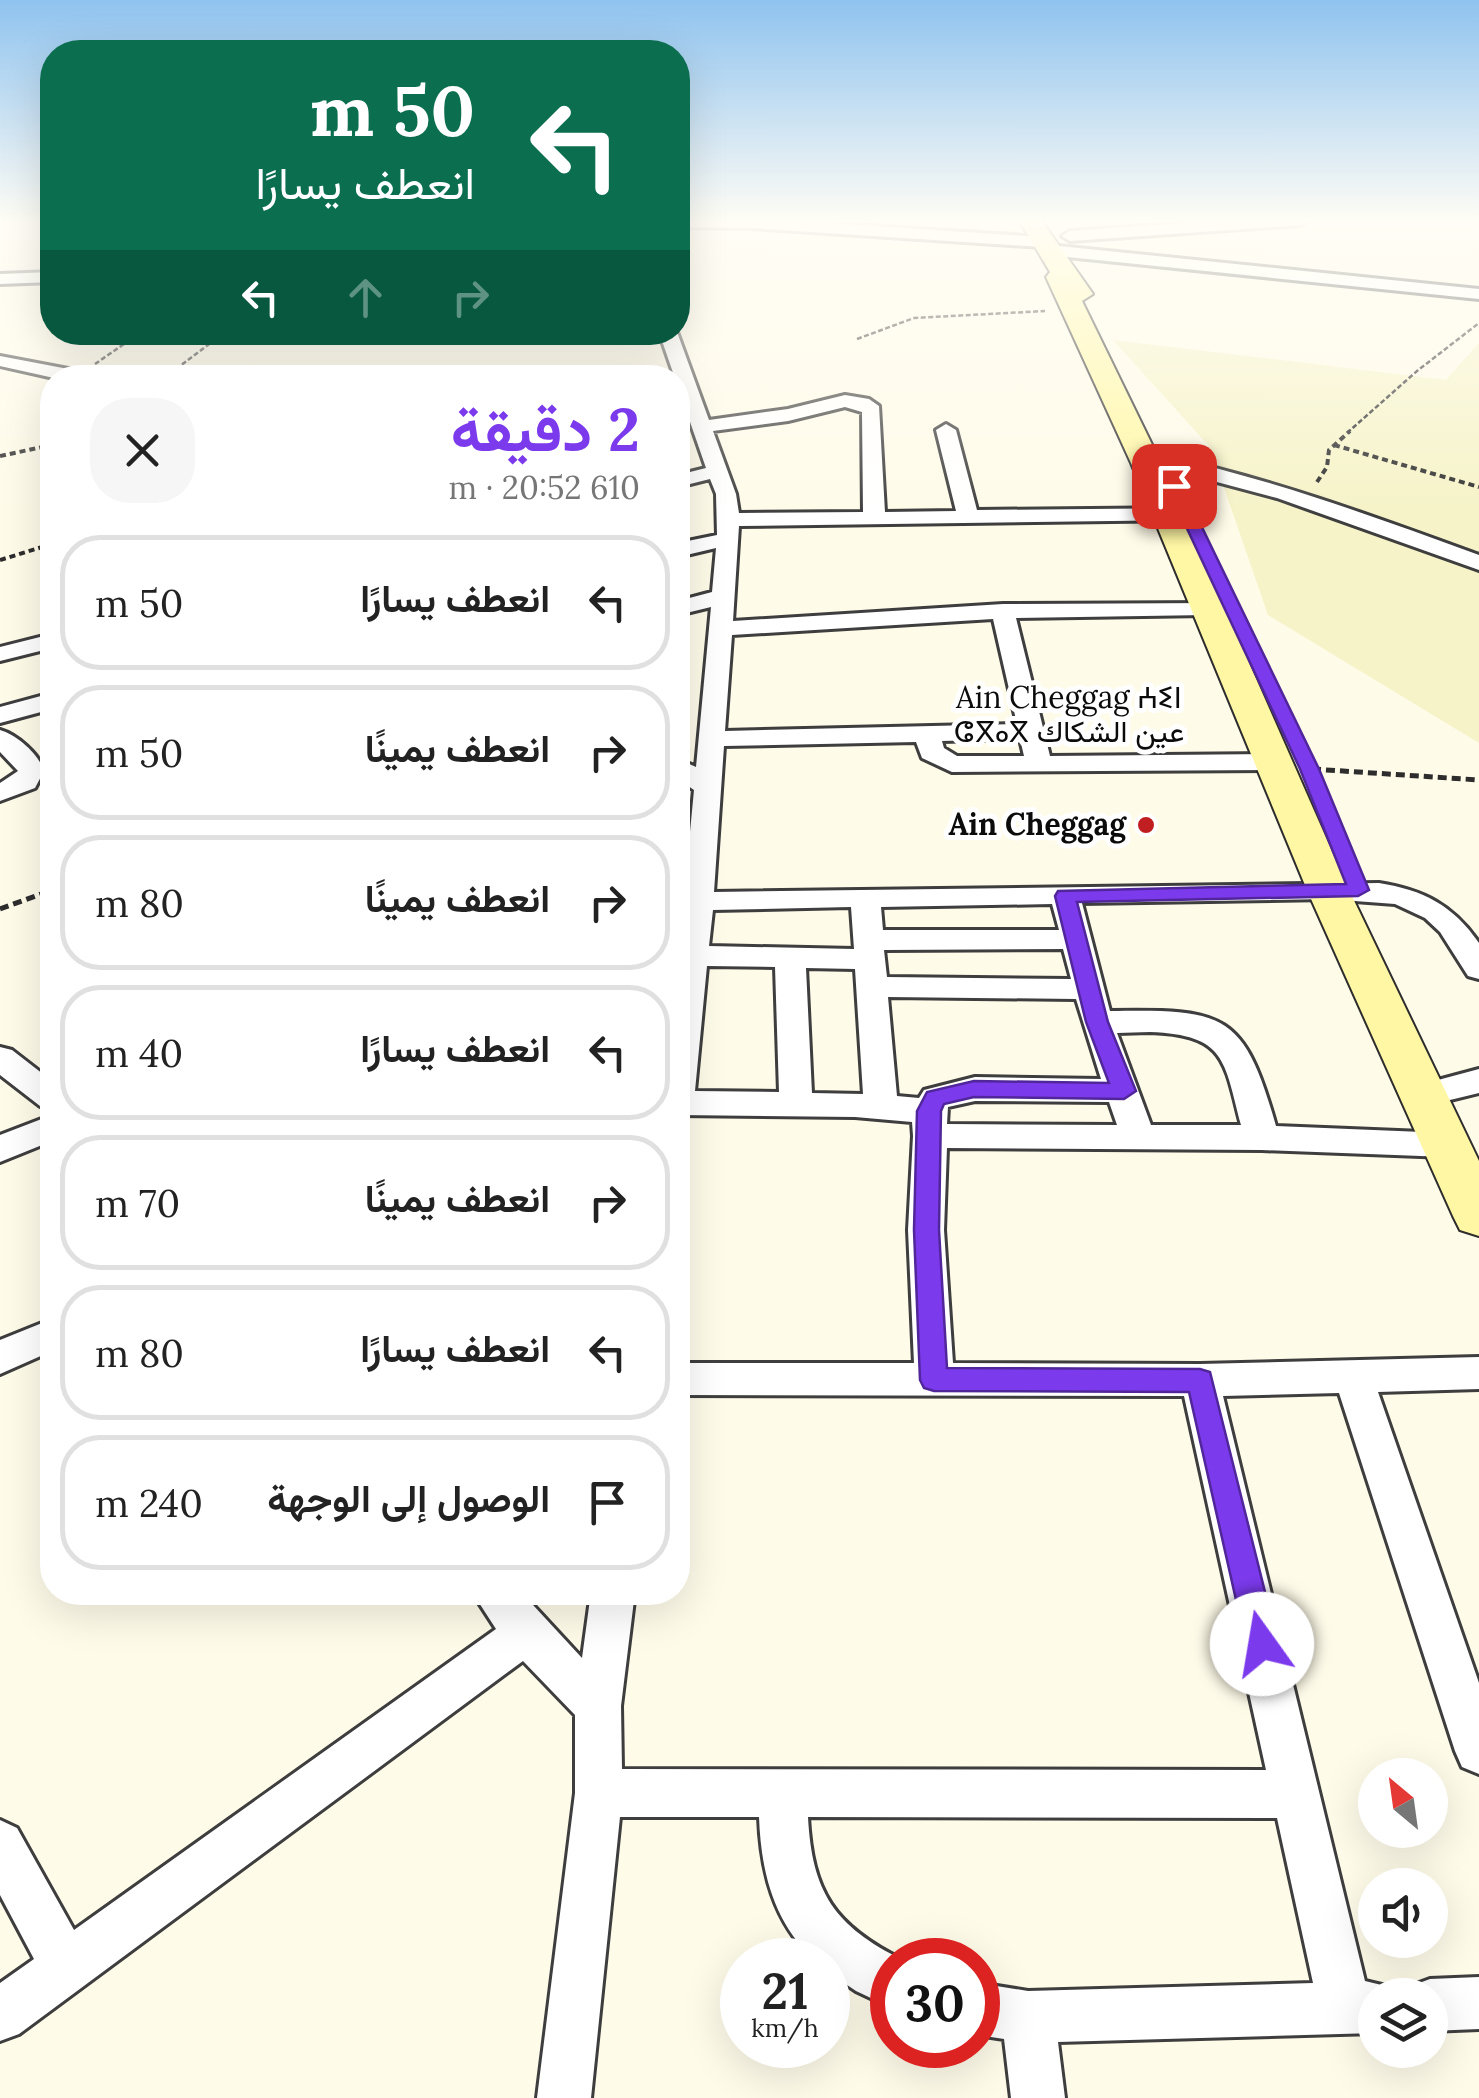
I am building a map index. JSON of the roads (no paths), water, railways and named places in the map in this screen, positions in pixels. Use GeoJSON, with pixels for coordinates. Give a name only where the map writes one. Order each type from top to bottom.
{"type":"FeatureCollection","features":[{"type":"Feature","properties":{"kind":"street"},"geometry":{"type":"LineString","coordinates":[[1076,318],[1309,769],[1343,890],[1463,1147],[1479,1216]]}},
{"type":"Feature","properties":{"kind":"street"},"geometry":{"type":"LineString","coordinates":[[1093,318],[1164,462],[1207,608],[1272,762],[1343,890],[1465,1085],[1463,1147]]}},
{"type":"Feature","properties":{"kind":"street"},"geometry":{"type":"LineString","coordinates":[[0,361],[40,369]]}},
{"type":"Feature","properties":{"kind":"street"},"geometry":{"type":"LineString","coordinates":[[690,394],[726,494],[728,529],[690,983]]}},
{"type":"Feature","properties":{"kind":"street"},"geometry":{"type":"LineString","coordinates":[[702,428],[788,415],[832,403],[862,403],[872,410],[874,518]]}},
{"type":"Feature","properties":{"kind":"street"},"geometry":{"type":"LineString","coordinates":[[946,430],[968,517]]}},
{"type":"Feature","properties":{"kind":"street"},"geometry":{"type":"LineString","coordinates":[[1164,462],[1385,526],[1479,563]]}},
{"type":"Feature","properties":{"kind":"street"},"geometry":{"type":"LineString","coordinates":[[690,478],[718,471]]}},
{"type":"Feature","properties":{"kind":"street"},"geometry":{"type":"LineString","coordinates":[[690,545],[728,529],[874,518],[1178,514]]}},
{"type":"Feature","properties":{"kind":"street"},"geometry":{"type":"LineString","coordinates":[[690,605],[722,597]]}},
{"type":"Feature","properties":{"kind":"street"},"geometry":{"type":"LineString","coordinates":[[718,628],[1004,612],[1207,608]]}},
{"type":"Feature","properties":{"kind":"street"},"geometry":{"type":"LineString","coordinates":[[1004,612],[1040,764]]}},
{"type":"Feature","properties":{"kind":"street"},"geometry":{"type":"LineString","coordinates":[[0,654],[40,644]]}},
{"type":"Feature","properties":{"kind":"street"},"geometry":{"type":"LineString","coordinates":[[0,715],[40,705]]}},
{"type":"Feature","properties":{"kind":"street"},"geometry":{"type":"LineString","coordinates":[[710,739],[1030,731]]}},
{"type":"Feature","properties":{"kind":"street"},"geometry":{"type":"LineString","coordinates":[[928,734],[932,752],[945,762],[1272,762]]}},
{"type":"Feature","properties":{"kind":"street"},"geometry":{"type":"LineString","coordinates":[[0,738],[29,763],[31,771],[25,782],[0,793]]}},
{"type":"Feature","properties":{"kind":"street"},"geometry":{"type":"LineString","coordinates":[[690,775],[707,786]]}},
{"type":"Feature","properties":{"kind":"street"},"geometry":{"type":"LineString","coordinates":[[699,901],[1343,890],[1395,893],[1446,918],[1463,938],[1479,969]]}},
{"type":"Feature","properties":{"kind":"street"},"geometry":{"type":"LineString","coordinates":[[1065,896],[1097,1022],[1138,1136]]}},
{"type":"Feature","properties":{"kind":"street"},"geometry":{"type":"LineString","coordinates":[[866,897],[881,1109]]}},
{"type":"Feature","properties":{"kind":"street"},"geometry":{"type":"LineString","coordinates":[[870,962],[1076,939]]}},
{"type":"Feature","properties":{"kind":"street"},"geometry":{"type":"LineString","coordinates":[[693,956],[870,962],[1089,989]]}},
{"type":"Feature","properties":{"kind":"street"},"geometry":{"type":"LineString","coordinates":[[790,958],[796,1104]]}},
{"type":"Feature","properties":{"kind":"street"},"geometry":{"type":"LineString","coordinates":[[1097,1022],[1198,1024],[1221,1036],[1234,1054],[1262,1138]]}},
{"type":"Feature","properties":{"kind":"street"},"geometry":{"type":"LineString","coordinates":[[0,1058],[40,1089]]}},
{"type":"Feature","properties":{"kind":"street"},"geometry":{"type":"LineString","coordinates":[[934,1380],[926,1230],[929,1124],[936,1098],[974,1089],[1124,1091]]}},
{"type":"Feature","properties":{"kind":"street"},"geometry":{"type":"LineString","coordinates":[[690,1102],[881,1109],[929,1124],[1463,1147]]}},
{"type":"Feature","properties":{"kind":"street"},"geometry":{"type":"LineString","coordinates":[[0,1149],[40,1132]]}},
{"type":"Feature","properties":{"kind":"street"},"geometry":{"type":"LineString","coordinates":[[0,1358],[40,1340]]}},
{"type":"Feature","properties":{"kind":"street"},"geometry":{"type":"LineString","coordinates":[[690,1379],[1200,1380],[1479,1373]]}},
{"type":"Feature","properties":{"kind":"street"},"geometry":{"type":"LineString","coordinates":[[1354,1376],[1479,1751]]}},
{"type":"Feature","properties":{"kind":"street"},"geometry":{"type":"LineString","coordinates":[[1200,1380],[1297,1794],[1358,2001]]}},
{"type":"Feature","properties":{"kind":"street"},"geometry":{"type":"LineString","coordinates":[[504,1605],[526,1633],[598,1706]]}},
{"type":"Feature","properties":{"kind":"street"},"geometry":{"type":"LineString","coordinates":[[564,2098],[599,1793],[598,1706],[611,1605]]}},
{"type":"Feature","properties":{"kind":"street"},"geometry":{"type":"LineString","coordinates":[[0,2015],[526,1633]]}},
{"type":"Feature","properties":{"kind":"street"},"geometry":{"type":"LineString","coordinates":[[599,1793],[1297,1794]]}},
{"type":"Feature","properties":{"kind":"street"},"geometry":{"type":"LineString","coordinates":[[782,1793],[788,1866],[802,1906],[828,1940],[870,1968]]}},
{"type":"Feature","properties":{"kind":"street"},"geometry":{"type":"LineString","coordinates":[[0,1845],[66,1966]]}},
{"type":"Feature","properties":{"kind":"street"},"geometry":{"type":"LineString","coordinates":[[1448,2004],[1479,2003]]}},
{"type":"Feature","properties":{"kind":"street"},"geometry":{"type":"LineString","coordinates":[[1038,2098],[1002,2013],[1358,2008]]}},
{"type":"Feature","properties":{"kind":"place","name":"Ain Cheggag"},"geometry":{"type":"Point","coordinates":[1146,825]}},
{"type":"Feature","properties":{"kind":"district","name":"Ain Cheggag ⵄⵉⵏ ⵛⴳⴰⴳ عين الشكاك"},"geometry":{"type":"Point","coordinates":[1069,715]}}]}
